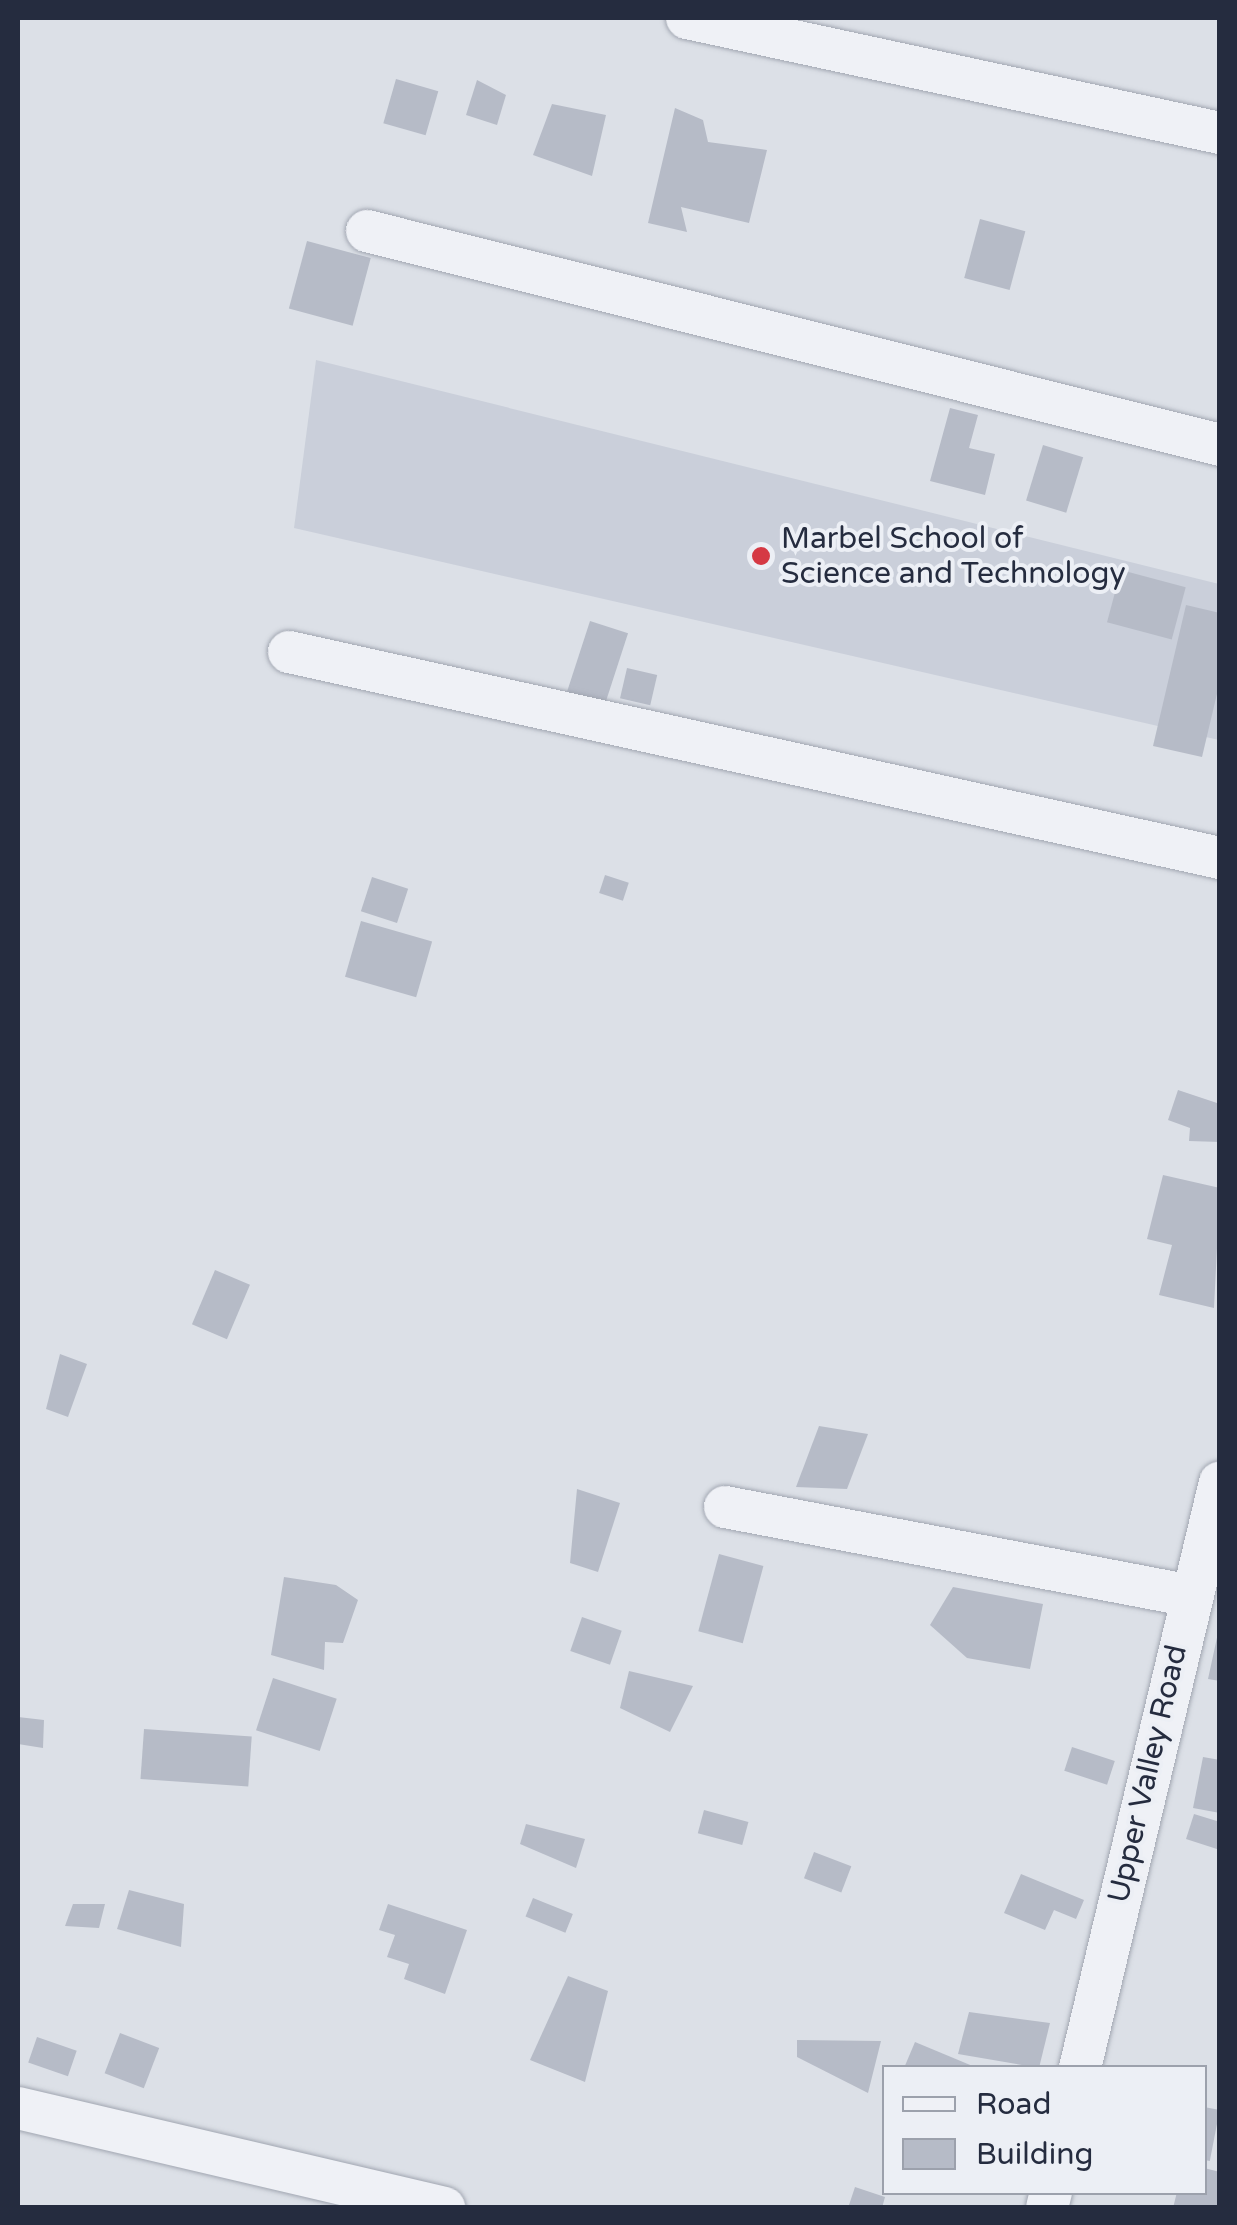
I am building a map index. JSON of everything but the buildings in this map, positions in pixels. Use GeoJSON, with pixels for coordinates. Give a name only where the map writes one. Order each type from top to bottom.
{"type":"FeatureCollection","features":[{"type":"Feature","properties":{"kind":"street"},"geometry":{"type":"LineString","coordinates":[[687,18],[1220,133]]}},
{"type":"Feature","properties":{"kind":"street"},"geometry":{"type":"LineString","coordinates":[[367,231],[1220,444]]}},
{"type":"Feature","properties":{"kind":"street"},"geometry":{"type":"LineString","coordinates":[[289,652],[1220,858]]}},
{"type":"Feature","properties":{"kind":"street","name":"Upper Valley Road"},"geometry":{"type":"LineString","coordinates":[[1081,2065],[1220,1482]]}},
{"type":"Feature","properties":{"kind":"street"},"geometry":{"type":"LineString","coordinates":[[725,1508],[1190,1596]]}},
{"type":"Feature","properties":{"kind":"street"},"geometry":{"type":"LineString","coordinates":[[18,2108],[444,2208]]}},
{"type":"Feature","properties":{"kind":"shaded area","name":"Marbel School of Science and Technology"},"geometry":{"type":"Polygon","coordinates":[[[316,360],[1219,584],[1219,740],[294,528],[316,360]]]}},
{"type":"Feature","properties":{"kind":"place","name":"Marbel School of Science and Technology"},"geometry":{"type":"Point","coordinates":[761,556]}}]}
